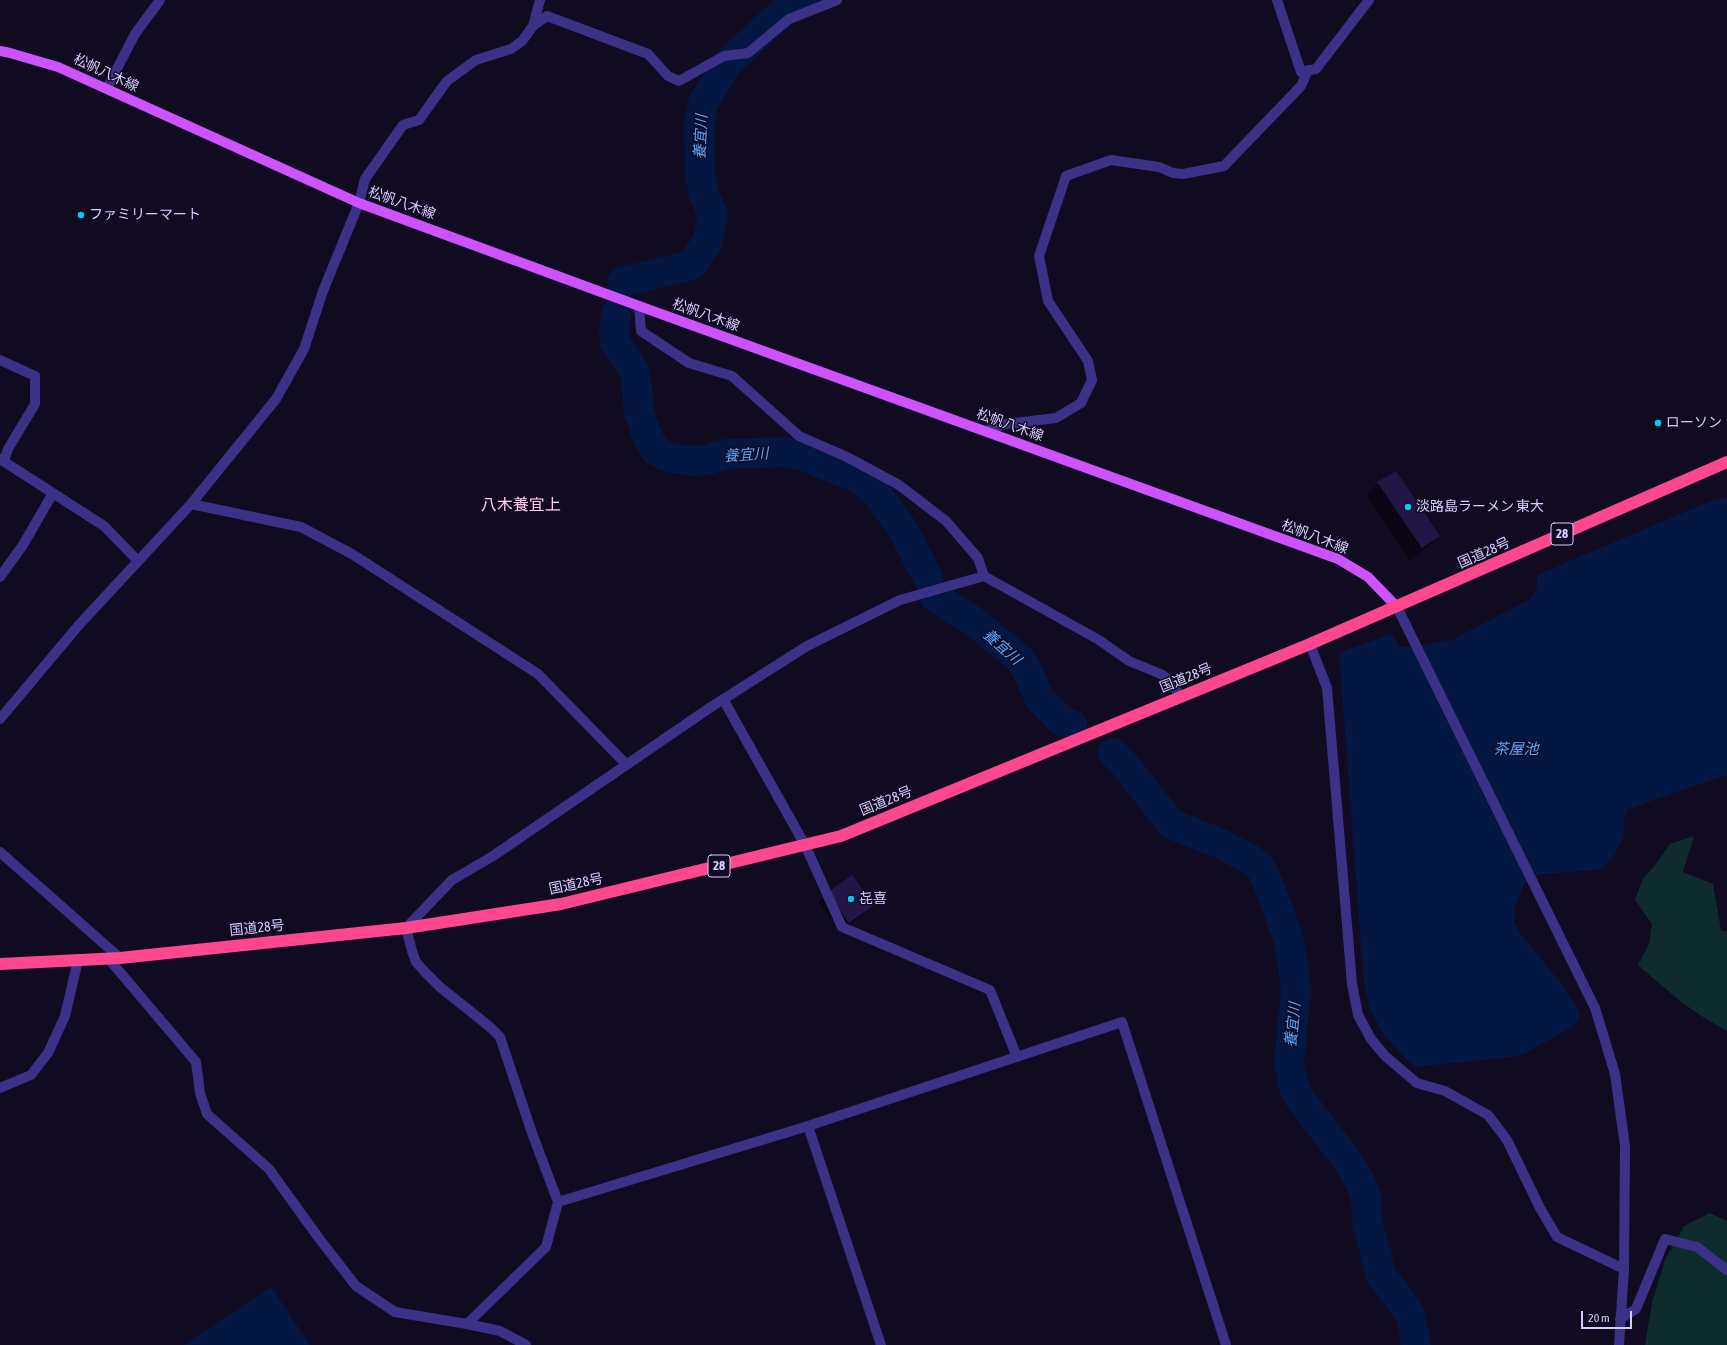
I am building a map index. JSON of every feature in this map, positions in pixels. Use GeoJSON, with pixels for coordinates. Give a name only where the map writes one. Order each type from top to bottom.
{"type":"FeatureCollection","features":[{"type":"Feature","properties":{"kind":"highway","name":"国道28号"},"geometry":{"type":"LineString","coordinates":[[0,964],[114,958],[406,928],[561,904],[841,836],[1310,644],[1727,462]]}},
{"type":"Feature","properties":{"kind":"main road","name":"松帆八木線"},"geometry":{"type":"LineString","coordinates":[[0,52],[10,53],[58,67],[359,203],[1338,559],[1368,577],[1397,607]]}},
{"type":"Feature","properties":{"kind":"street"},"geometry":{"type":"LineString","coordinates":[[107,88],[135,34],[160,0]]}},
{"type":"Feature","properties":{"kind":"street"},"geometry":{"type":"LineString","coordinates":[[533,26],[540,0]]}},
{"type":"Feature","properties":{"kind":"street"},"geometry":{"type":"LineString","coordinates":[[0,719],[78,626],[191,504],[276,399],[304,349],[323,291],[359,203],[365,179],[403,125],[419,120],[447,81],[476,60],[511,49],[522,41],[533,26],[547,16],[648,54],[668,76],[679,81],[724,56],[748,53],[789,19],[837,0]]}},
{"type":"Feature","properties":{"kind":"street"},"geometry":{"type":"LineString","coordinates":[[1277,0],[1301,72],[1316,69],[1369,0]]}},
{"type":"Feature","properties":{"kind":"street"},"geometry":{"type":"LineString","coordinates":[[985,431],[1006,424],[1056,418],[1082,403],[1092,380],[1088,361],[1048,301],[1038,256],[1066,176],[1111,160],[1159,167],[1173,173],[1182,174],[1224,166],[1301,86],[1308,70]]}},
{"type":"Feature","properties":{"kind":"street"},"geometry":{"type":"LineString","coordinates":[[639,306],[641,331],[652,339],[689,363],[732,376],[799,436],[847,457],[899,485],[946,521],[978,558],[984,576],[1098,640],[1129,661],[1163,675],[1181,696]]}},
{"type":"Feature","properties":{"kind":"street"},"geometry":{"type":"LineString","coordinates":[[0,360],[35,376],[35,404],[2,460],[104,526],[138,561]]}},
{"type":"Feature","properties":{"kind":"street"},"geometry":{"type":"LineString","coordinates":[[0,577],[23,545],[53,493]]}},
{"type":"Feature","properties":{"kind":"street"},"geometry":{"type":"LineString","coordinates":[[191,504],[301,527],[352,554],[538,674],[627,765]]}},
{"type":"Feature","properties":{"kind":"street"},"geometry":{"type":"LineString","coordinates":[[467,1324],[546,1247],[558,1202],[532,1133],[500,1037],[490,1027],[440,987],[416,962],[406,928],[452,880],[492,856],[723,699],[807,646],[900,600],[984,576]]}},
{"type":"Feature","properties":{"kind":"street"},"geometry":{"type":"LineString","coordinates":[[1397,607],[1595,1008],[1615,1074],[1625,1146],[1624,1269],[1620,1319],[1620,1345]]}},
{"type":"Feature","properties":{"kind":"street"},"geometry":{"type":"LineString","coordinates":[[1310,644],[1327,688],[1352,984],[1358,1015],[1371,1039],[1385,1056],[1417,1083],[1445,1091],[1488,1116],[1507,1140],[1540,1208],[1557,1237],[1624,1269]]}},
{"type":"Feature","properties":{"kind":"street"},"geometry":{"type":"LineString","coordinates":[[723,699],[805,845],[842,927],[990,990],[1016,1057]]}},
{"type":"Feature","properties":{"kind":"street"},"geometry":{"type":"LineString","coordinates":[[0,852],[114,958],[196,1062],[200,1093],[207,1114],[269,1169],[318,1237],[356,1286],[395,1312],[500,1331],[526,1345]]}},
{"type":"Feature","properties":{"kind":"street"},"geometry":{"type":"LineString","coordinates":[[0,1088],[31,1075],[48,1053],[65,1016],[78,960]]}},
{"type":"Feature","properties":{"kind":"street"},"geometry":{"type":"LineString","coordinates":[[558,1202],[808,1126],[1122,1022],[1226,1345]]}},
{"type":"Feature","properties":{"kind":"street"},"geometry":{"type":"LineString","coordinates":[[808,1126],[881,1345]]}},
{"type":"Feature","properties":{"kind":"street"},"geometry":{"type":"LineString","coordinates":[[1620,1319],[1636,1309],[1665,1239],[1697,1247],[1727,1270]]}},
{"type":"Feature","properties":{"kind":"green space"},"geometry":{"type":"Polygon","coordinates":[[[1694,836],[1683,872],[1713,884],[1721,930],[1727,931],[1727,1031],[1681,1002],[1638,965],[1649,944],[1652,924],[1635,900],[1643,879],[1670,844],[1694,836]]]}},
{"type":"Feature","properties":{"kind":"green space"},"geometry":{"type":"Polygon","coordinates":[[[1710,1213],[1727,1221],[1727,1345],[1645,1345],[1652,1302],[1665,1260],[1684,1226],[1710,1213]]]}},
{"type":"Feature","properties":{"kind":"water","name":"茶屋池"},"geometry":{"type":"Polygon","coordinates":[[[1727,497],[1727,775],[1628,809],[1625,816],[1623,836],[1616,853],[1602,868],[1534,875],[1528,879],[1522,889],[1515,907],[1514,921],[1519,932],[1564,987],[1580,1013],[1578,1021],[1570,1028],[1526,1053],[1512,1057],[1415,1067],[1384,1036],[1370,1008],[1364,984],[1339,653],[1391,634],[1400,647],[1426,645],[1452,640],[1530,599],[1537,590],[1537,575],[1711,501],[1727,497]]]}},
{"type":"Feature","properties":{"kind":"water"},"geometry":{"type":"Polygon","coordinates":[[[270,1288],[274,1291],[310,1345],[184,1345],[270,1288]]]}},
{"type":"Feature","properties":{"kind":"building"},"geometry":{"type":"Polygon","coordinates":[[[1396,471],[1440,536],[1422,548],[1377,482],[1396,471]]]}},
{"type":"Feature","properties":{"kind":"building","name":"㐂喜"},"geometry":{"type":"Polygon","coordinates":[[[852,875],[874,905],[849,923],[827,893],[852,875]]]}},
{"type":"Feature","properties":{"kind":"waterway","name":"養宜川"},"geometry":{"type":"LineString","coordinates":[[622,284],[622,282],[692,265],[707,242],[713,215],[704,194],[700,173],[699,127],[703,103],[727,64],[788,8],[809,0]]}},
{"type":"Feature","properties":{"kind":"waterway","name":"養宜川"},"geometry":{"type":"LineString","coordinates":[[616,314],[614,329],[615,342],[634,370],[639,413],[649,440],[656,451],[671,458],[692,461],[707,460],[726,454],[787,452],[807,457],[856,477],[875,491],[902,528],[928,578]]}},
{"type":"Feature","properties":{"kind":"waterway","name":"養宜川"},"geometry":{"type":"LineString","coordinates":[[935,597],[972,620],[1021,660],[1031,678],[1039,698],[1061,720],[1072,725]]}},
{"type":"Feature","properties":{"kind":"waterway","name":"養宜川"},"geometry":{"type":"LineString","coordinates":[[1113,753],[1126,766],[1171,824],[1219,843],[1250,859],[1260,867],[1266,878],[1288,937],[1293,965],[1296,992],[1289,1061],[1294,1087],[1298,1096],[1347,1160],[1361,1184],[1366,1197],[1367,1221],[1381,1275],[1407,1309],[1411,1319],[1416,1345]]}},
{"type":"Feature","properties":{"kind":"place","name":"ファミリーマート"},"geometry":{"type":"Point","coordinates":[81,215]}},
{"type":"Feature","properties":{"kind":"place","name":"ローソン"},"geometry":{"type":"Point","coordinates":[1658,423]}},
{"type":"Feature","properties":{"kind":"place","name":"淡路島ラーメン 東大"},"geometry":{"type":"Point","coordinates":[1408,507]}},
{"type":"Feature","properties":{"kind":"place","name":"㐂喜"},"geometry":{"type":"Point","coordinates":[851,899]}},
{"type":"Feature","properties":{"kind":"district","name":"八木養宜上"},"geometry":{"type":"Point","coordinates":[521,505]}}]}
